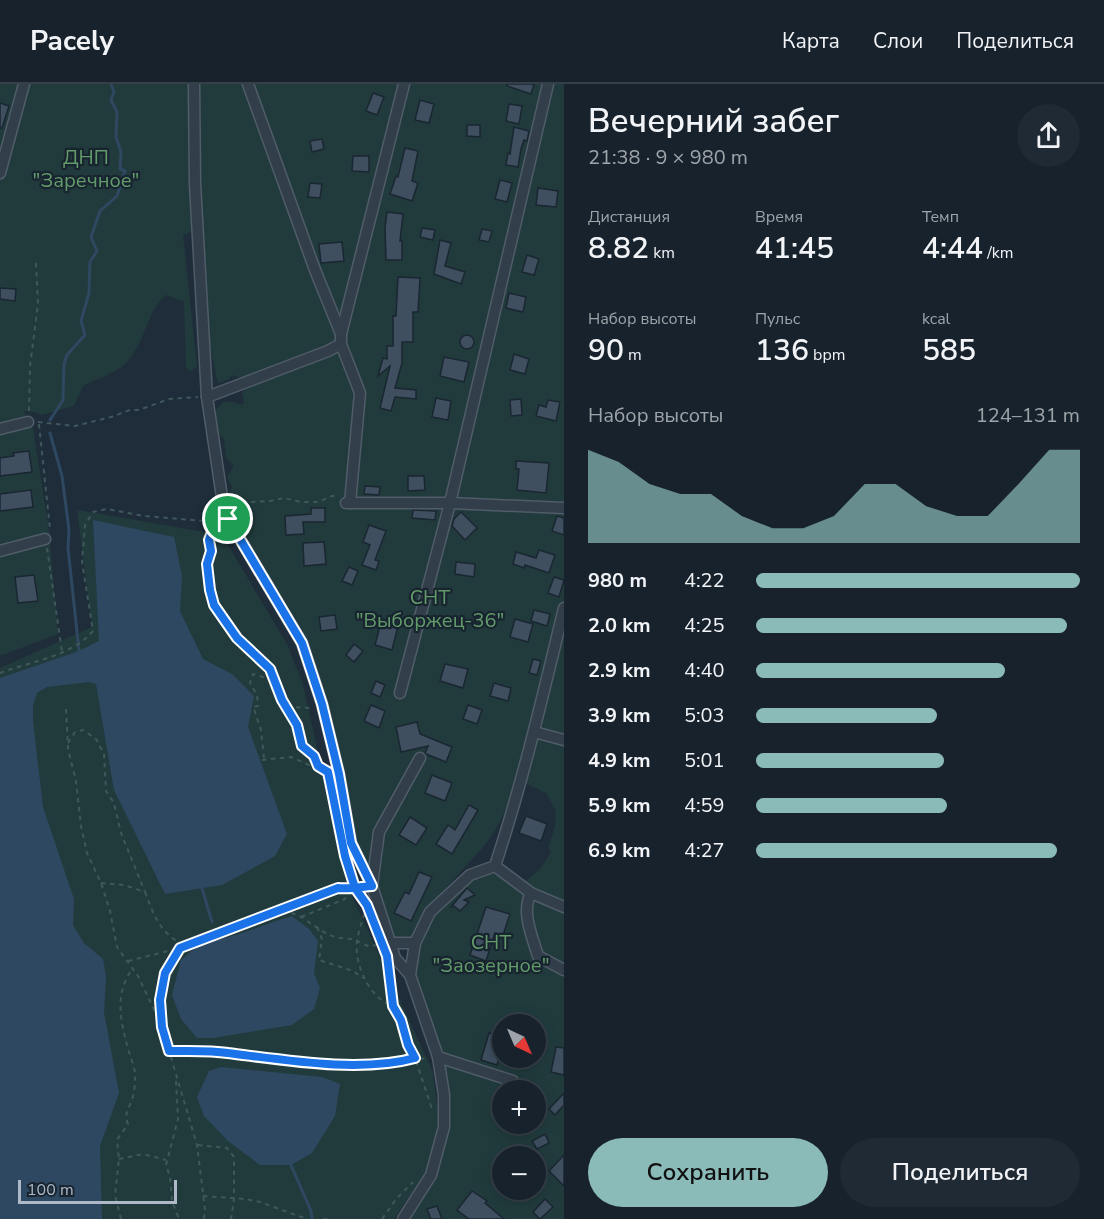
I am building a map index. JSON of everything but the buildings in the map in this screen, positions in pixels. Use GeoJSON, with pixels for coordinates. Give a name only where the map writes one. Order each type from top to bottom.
{"type":"FeatureCollection","features":[{"type":"Feature","properties":{"kind":"street"},"geometry":{"type":"LineString","coordinates":[[0,173],[24,84]]}},
{"type":"Feature","properties":{"kind":"street"},"geometry":{"type":"LineString","coordinates":[[194,84],[195,184],[207,397],[223,504],[228,519],[302,643],[322,704],[339,774],[351,843],[372,886],[389,943],[392,962],[410,975]]}},
{"type":"Feature","properties":{"kind":"street"},"geometry":{"type":"LineString","coordinates":[[248,84],[360,393],[349,501],[564,508]]}},
{"type":"Feature","properties":{"kind":"street"},"geometry":{"type":"LineString","coordinates":[[207,397],[328,351],[341,339],[404,84]]}},
{"type":"Feature","properties":{"kind":"street"},"geometry":{"type":"LineString","coordinates":[[399,693],[450,503],[548,84]]}},
{"type":"Feature","properties":{"kind":"street"},"geometry":{"type":"LineString","coordinates":[[0,429],[33,422]]}},
{"type":"Feature","properties":{"kind":"street"},"geometry":{"type":"LineString","coordinates":[[0,551],[45,539]]}},
{"type":"Feature","properties":{"kind":"street"},"geometry":{"type":"LineString","coordinates":[[495,866],[518,796],[564,608]]}},
{"type":"Feature","properties":{"kind":"street"},"geometry":{"type":"LineString","coordinates":[[534,732],[564,740]]}},
{"type":"Feature","properties":{"kind":"street"},"geometry":{"type":"LineString","coordinates":[[372,886],[380,832],[420,758]]}},
{"type":"Feature","properties":{"kind":"street"},"geometry":{"type":"LineString","coordinates":[[495,866],[531,893],[564,907]]}},
{"type":"Feature","properties":{"kind":"street"},"geometry":{"type":"LineString","coordinates":[[403,1219],[431,1175],[444,1127],[444,1095],[438,1057],[410,975],[416,943],[430,912],[470,875],[495,866]]}},
{"type":"Feature","properties":{"kind":"street"},"geometry":{"type":"LineString","coordinates":[[531,893],[526,903],[530,931],[538,956],[564,970]]}},
{"type":"Feature","properties":{"kind":"street"},"geometry":{"type":"LineString","coordinates":[[389,943],[416,943]]}},
{"type":"Feature","properties":{"kind":"street"},"geometry":{"type":"LineString","coordinates":[[438,1057],[510,1080]]}},
{"type":"Feature","properties":{"kind":"path"},"geometry":{"type":"LineString","coordinates":[[36,263],[38,304],[32,345],[28,405],[49,508],[50,530],[45,539],[62,652]]}},
{"type":"Feature","properties":{"kind":"path"},"geometry":{"type":"LineString","coordinates":[[33,422],[75,426],[130,410],[139,410],[169,399],[207,397]]}},
{"type":"Feature","properties":{"kind":"path"},"geometry":{"type":"LineString","coordinates":[[223,504],[284,498],[301,502],[318,502],[332,496],[349,501]]}},
{"type":"Feature","properties":{"kind":"path"},"geometry":{"type":"LineString","coordinates":[[0,673],[62,652],[84,641],[93,631],[82,562],[85,525],[93,512],[107,509],[144,516],[216,522],[228,519]]}},
{"type":"Feature","properties":{"kind":"path"},"geometry":{"type":"LineString","coordinates":[[216,522],[209,540],[211,551],[207,564],[214,605],[237,638],[265,663],[297,725],[302,746],[314,756],[317,764],[328,774],[326,761]]}},
{"type":"Feature","properties":{"kind":"path"},"geometry":{"type":"LineString","coordinates":[[273,676],[268,678],[253,674],[250,683],[257,695],[258,706],[254,709],[264,745],[263,759],[291,757],[309,765],[317,764]]}},
{"type":"Feature","properties":{"kind":"path"},"geometry":{"type":"LineString","coordinates":[[311,705],[317,716]]}},
{"type":"Feature","properties":{"kind":"path"},"geometry":{"type":"LineString","coordinates":[[287,708],[313,709]]}},
{"type":"Feature","properties":{"kind":"path"},"geometry":{"type":"LineString","coordinates":[[66,709],[68,743],[87,853],[101,883],[110,911],[117,947],[133,968],[162,1027],[197,1145],[204,1219]]}},
{"type":"Feature","properties":{"kind":"path"},"geometry":{"type":"LineString","coordinates":[[68,743],[75,732],[83,730],[96,739],[104,754],[106,791],[114,803],[121,833],[153,914],[168,936],[184,946]]}},
{"type":"Feature","properties":{"kind":"path"},"geometry":{"type":"LineString","coordinates":[[342,845],[355,888],[369,912]]}},
{"type":"Feature","properties":{"kind":"path"},"geometry":{"type":"LineString","coordinates":[[101,883],[124,885],[145,892]]}},
{"type":"Feature","properties":{"kind":"path"},"geometry":{"type":"LineString","coordinates":[[128,961],[180,948],[338,888],[372,886]]}},
{"type":"Feature","properties":{"kind":"path"},"geometry":{"type":"LineString","coordinates":[[301,916],[345,899],[350,889]]}},
{"type":"Feature","properties":{"kind":"path"},"geometry":{"type":"LineString","coordinates":[[367,905],[357,941],[359,964],[374,993],[385,1004],[393,1006]]}},
{"type":"Feature","properties":{"kind":"path"},"geometry":{"type":"LineString","coordinates":[[283,909],[301,916],[327,934],[338,938],[373,946],[389,943]]}},
{"type":"Feature","properties":{"kind":"path"},"geometry":{"type":"LineString","coordinates":[[317,927],[322,939],[319,960],[352,971],[366,979]]}},
{"type":"Feature","properties":{"kind":"path"},"geometry":{"type":"LineString","coordinates":[[162,1027],[160,1000],[165,973],[180,948]]}},
{"type":"Feature","properties":{"kind":"path"},"geometry":{"type":"LineString","coordinates":[[392,962],[393,1006],[401,1020],[434,1116]]}},
{"type":"Feature","properties":{"kind":"path"},"geometry":{"type":"LineString","coordinates":[[121,1219],[115,1195],[119,1159],[117,1140],[128,1124],[127,1109],[132,1101],[136,1076],[119,1002],[124,981],[133,968]]}},
{"type":"Feature","properties":{"kind":"path"},"geometry":{"type":"LineString","coordinates":[[169,1051],[226,1052],[266,1059],[354,1065],[438,1057]]}},
{"type":"Feature","properties":{"kind":"path"},"geometry":{"type":"LineString","coordinates":[[176,1075],[178,1119],[167,1160],[172,1200],[179,1219]]}},
{"type":"Feature","properties":{"kind":"path"},"geometry":{"type":"LineString","coordinates":[[197,1145],[227,1148],[234,1157],[234,1199],[231,1219]]}},
{"type":"Feature","properties":{"kind":"path"},"geometry":{"type":"LineString","coordinates":[[119,1159],[143,1154],[167,1160]]}},
{"type":"Feature","properties":{"kind":"path"},"geometry":{"type":"LineString","coordinates":[[382,1219],[397,1198],[414,1181]]}},
{"type":"Feature","properties":{"kind":"path"},"geometry":{"type":"LineString","coordinates":[[203,1196],[260,1202],[307,1219]]}},
{"type":"Feature","properties":{"kind":"path"},"geometry":{"type":"LineString","coordinates":[[323,1219],[328,1219]]}},
{"type":"Feature","properties":{"kind":"green space","name":"ДНП \"Заречное\""},"geometry":{"type":"Polygon","coordinates":[[[0,84],[194,84],[197,229],[183,235],[197,367],[190,371],[186,367],[184,302],[166,295],[154,310],[132,356],[117,370],[83,386],[74,406],[41,415],[24,411],[33,429],[49,531],[58,634],[0,656],[0,84]]]}},
{"type":"Feature","properties":{"kind":"green space","name":"СНТ \"Выборжец-36\""},"geometry":{"type":"Polygon","coordinates":[[[199,84],[564,84],[564,1219],[403,1219],[431,1175],[444,1127],[444,1095],[410,975],[413,943],[388,940],[359,862],[302,643],[231,518],[227,498],[232,486],[227,478],[234,466],[226,458],[224,439],[217,433],[215,411],[223,402],[242,405],[244,403],[242,392],[256,383],[232,375],[228,380],[218,383],[214,368],[203,259],[199,84]],[[515,778],[504,814],[490,839],[448,885],[430,911],[470,875],[495,866],[521,885],[541,868],[551,852],[548,848],[555,827],[556,811],[546,793],[515,778]]]}},
{"type":"Feature","properties":{"kind":"green space"},"geometry":{"type":"Polygon","coordinates":[[[77,510],[222,535],[287,644],[303,685],[347,885],[433,1072],[439,1121],[430,1166],[394,1219],[0,1219],[0,668],[92,627],[77,510]]]}},
{"type":"Feature","properties":{"kind":"water"},"geometry":{"type":"Polygon","coordinates":[[[93,520],[174,537],[182,576],[180,611],[203,659],[232,674],[254,696],[248,727],[287,834],[275,856],[222,885],[165,894],[114,790],[96,684],[89,682],[47,687],[37,693],[33,705],[33,721],[43,807],[74,899],[73,925],[84,943],[103,959],[106,976],[104,1012],[119,1093],[100,1146],[102,1219],[0,1219],[0,678],[79,651],[99,641],[93,520]]]}},
{"type":"Feature","properties":{"kind":"water"},"geometry":{"type":"Polygon","coordinates":[[[292,916],[309,929],[318,941],[314,973],[320,988],[314,1009],[292,1025],[213,1038],[197,1038],[181,1019],[172,995],[181,960],[199,945],[217,935],[221,939],[292,916]]]}},
{"type":"Feature","properties":{"kind":"water"},"geometry":{"type":"Polygon","coordinates":[[[221,1067],[322,1077],[340,1084],[335,1116],[312,1153],[291,1165],[260,1165],[228,1141],[204,1116],[197,1097],[209,1071],[221,1067]]]}},
{"type":"Feature","properties":{"kind":"waterway"},"geometry":{"type":"LineString","coordinates":[[50,420],[63,400],[64,364],[67,355],[85,335],[81,321],[89,293],[90,262],[97,251],[91,237],[100,211],[117,196],[125,171],[120,169],[121,152],[116,137],[117,112],[111,100],[114,92],[111,84]]}},
{"type":"Feature","properties":{"kind":"waterway"},"geometry":{"type":"LineString","coordinates":[[50,433],[62,476],[79,651]]}},
{"type":"Feature","properties":{"kind":"waterway"},"geometry":{"type":"LineString","coordinates":[[202,888],[212,922]]}},
{"type":"Feature","properties":{"kind":"waterway"},"geometry":{"type":"LineString","coordinates":[[291,1165],[311,1211],[312,1219]]}},
{"type":"Feature","properties":{"kind":"route"},"geometry":{"type":"LineString","coordinates":[[228,519],[216,522],[209,540],[211,551],[207,564],[214,605],[237,638],[270,669],[282,700],[297,725],[302,746],[314,756],[318,766],[328,772],[345,856],[355,888],[367,905],[387,956],[393,1006],[401,1020],[408,1045],[415,1058],[354,1065],[266,1059],[226,1052],[169,1051],[162,1027],[160,1000],[165,973],[180,948],[338,888],[350,889],[355,888],[372,886],[351,843],[339,774],[322,704],[302,643],[228,519]]}},
{"type":"Feature","properties":{"kind":"park label","name":"СНТ \"Заозерное\""},"geometry":{"type":"Point","coordinates":[491,954]}}]}
